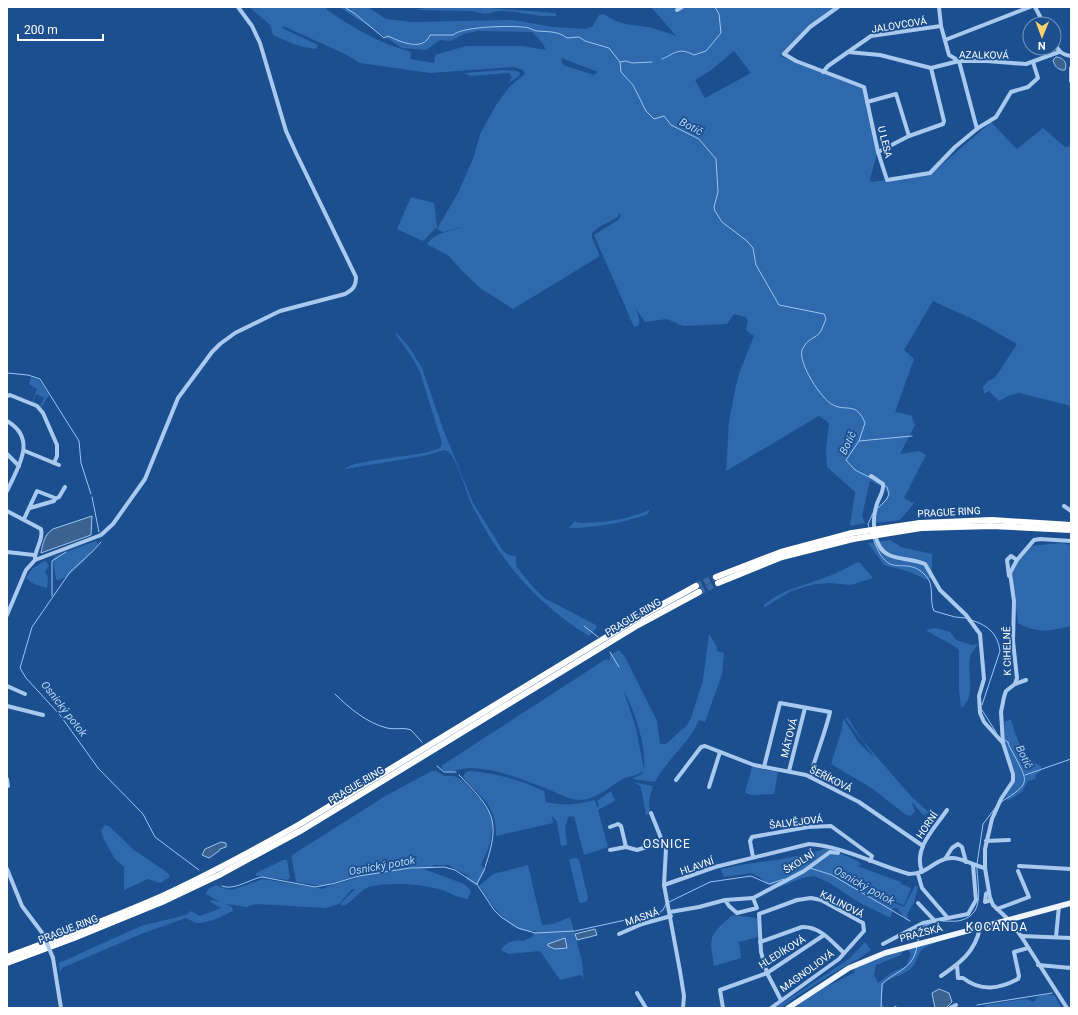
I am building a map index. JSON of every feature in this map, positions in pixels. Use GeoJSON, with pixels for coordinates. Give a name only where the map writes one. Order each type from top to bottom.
{"type":"FeatureCollection","features":[{"type":"Feature","properties":{"kind":"highway","name":"PRAGUE RING"},"geometry":{"type":"LineString","coordinates":[[717,580],[786,550],[852,536],[921,526],[985,520],[1071,525]]}},
{"type":"Feature","properties":{"kind":"highway","name":"PRAGUE RING"},"geometry":{"type":"LineString","coordinates":[[921,526],[991,526],[1071,530]]}},
{"type":"Feature","properties":{"kind":"highway","name":"PRAGUE RING"},"geometry":{"type":"LineString","coordinates":[[7,963],[117,921],[216,873],[300,824],[636,619],[698,589]]}},
{"type":"Feature","properties":{"kind":"highway","name":"PRAGUE RING"},"geometry":{"type":"LineString","coordinates":[[7,957],[183,889]]}},
{"type":"Feature","properties":{"kind":"main road","name":"PRAŽSKÁ"},"geometry":{"type":"LineString","coordinates":[[788,1008],[849,968],[885,953],[1071,903]]}},
{"type":"Feature","properties":{"kind":"street"},"geometry":{"type":"LineString","coordinates":[[7,552],[35,558],[101,535],[113,524],[145,479],[178,398],[212,352],[220,344],[235,333],[280,311],[345,294],[354,288],[356,277],[286,131],[260,43],[252,26],[238,7]]}},
{"type":"Feature","properties":{"kind":"street"},"geometry":{"type":"LineString","coordinates":[[677,10],[682,7]]}},
{"type":"Feature","properties":{"kind":"street","name":"U LESA"},"geometry":{"type":"LineString","coordinates":[[838,7],[810,27],[784,54],[796,61],[864,87],[878,152],[887,180],[930,173],[955,147],[977,129]]}},
{"type":"Feature","properties":{"kind":"street"},"geometry":{"type":"LineString","coordinates":[[939,7],[941,26],[949,55],[959,61],[977,129],[996,118],[1011,92],[1028,87],[1038,78],[1033,62]]}},
{"type":"Feature","properties":{"kind":"street"},"geometry":{"type":"LineString","coordinates":[[945,40],[1030,7]]}},
{"type":"Feature","properties":{"kind":"street"},"geometry":{"type":"LineString","coordinates":[[1035,7],[1040,16]]}},
{"type":"Feature","properties":{"kind":"street","name":"JALOVCOVÁ"},"geometry":{"type":"LineString","coordinates":[[823,72],[871,36],[941,26]]}},
{"type":"Feature","properties":{"kind":"street","name":"AZALKOVÁ"},"geometry":{"type":"LineString","coordinates":[[848,52],[880,56],[931,68],[959,61],[987,61],[1026,64],[1049,56]]}},
{"type":"Feature","properties":{"kind":"street"},"geometry":{"type":"LineString","coordinates":[[878,152],[908,136],[943,124],[944,121],[931,68]]}},
{"type":"Feature","properties":{"kind":"street"},"geometry":{"type":"LineString","coordinates":[[1071,68],[1071,81]]}},
{"type":"Feature","properties":{"kind":"street"},"geometry":{"type":"LineString","coordinates":[[867,102],[896,94],[908,136]]}},
{"type":"Feature","properties":{"kind":"street"},"geometry":{"type":"LineString","coordinates":[[7,396],[10,395],[37,406],[43,413],[57,445],[57,456],[54,462]]}},
{"type":"Feature","properties":{"kind":"street"},"geometry":{"type":"LineString","coordinates":[[7,421],[18,429],[23,440],[25,451],[7,491]]}},
{"type":"Feature","properties":{"kind":"street"},"geometry":{"type":"LineString","coordinates":[[25,451],[60,465]]}},
{"type":"Feature","properties":{"kind":"street"},"geometry":{"type":"LineString","coordinates":[[7,454],[19,466]]}},
{"type":"Feature","properties":{"kind":"street"},"geometry":{"type":"LineString","coordinates":[[871,476],[883,484],[882,493],[876,508],[875,523],[876,537],[882,550],[889,555],[925,564],[940,590],[966,615],[980,634],[982,642],[984,679],[979,696],[981,718],[994,734],[1004,741]]}},
{"type":"Feature","properties":{"kind":"street"},"geometry":{"type":"LineString","coordinates":[[30,508],[60,497],[65,486]]}},
{"type":"Feature","properties":{"kind":"street"},"geometry":{"type":"LineString","coordinates":[[24,519],[37,491],[52,496],[55,499]]}},
{"type":"Feature","properties":{"kind":"street"},"geometry":{"type":"LineString","coordinates":[[1064,506],[1071,511]]}},
{"type":"Feature","properties":{"kind":"street"},"geometry":{"type":"LineString","coordinates":[[7,511],[36,525],[42,532],[35,558],[26,570],[7,615]]}},
{"type":"Feature","properties":{"kind":"street","name":"K CIHELNĚ"},"geometry":{"type":"LineString","coordinates":[[1010,579],[1010,574],[1017,560],[1034,540],[1040,539],[1071,542]]}},
{"type":"Feature","properties":{"kind":"street","name":"K CIHELNĚ"},"geometry":{"type":"LineString","coordinates":[[985,868],[986,841],[992,819],[1000,802],[1013,781],[1013,774],[1004,741],[1002,705],[1006,691],[1015,684],[1017,671],[1013,641],[1014,601],[1007,560],[1011,556],[1017,560]]}},
{"type":"Feature","properties":{"kind":"street"},"geometry":{"type":"LineString","coordinates":[[1015,684],[1026,680]]}},
{"type":"Feature","properties":{"kind":"street"},"geometry":{"type":"LineString","coordinates":[[7,686],[25,694]]}},
{"type":"Feature","properties":{"kind":"street"},"geometry":{"type":"LineString","coordinates":[[764,767],[780,703],[830,712],[825,734],[816,754],[810,777]]}},
{"type":"Feature","properties":{"kind":"street"},"geometry":{"type":"LineString","coordinates":[[7,706],[43,715]]}},
{"type":"Feature","properties":{"kind":"street","name":"MÁTOVÁ"},"geometry":{"type":"LineString","coordinates":[[789,771],[805,708]]}},
{"type":"Feature","properties":{"kind":"street","name":"ŠEŘÍKOVÁ"},"geometry":{"type":"LineString","coordinates":[[676,780],[701,747],[705,746],[754,766],[789,771],[810,777],[862,804],[923,846]]}},
{"type":"Feature","properties":{"kind":"street"},"geometry":{"type":"LineString","coordinates":[[709,787],[720,752]]}},
{"type":"Feature","properties":{"kind":"street"},"geometry":{"type":"LineString","coordinates":[[7,779],[8,786]]}},
{"type":"Feature","properties":{"kind":"street","name":"HORNÍ"},"geometry":{"type":"LineString","coordinates":[[920,873],[919,861],[923,846],[947,810]]}},
{"type":"Feature","properties":{"kind":"street"},"geometry":{"type":"LineString","coordinates":[[651,813],[663,843]]}},
{"type":"Feature","properties":{"kind":"street"},"geometry":{"type":"LineString","coordinates":[[610,826],[618,824],[621,826],[626,846]]}},
{"type":"Feature","properties":{"kind":"street","name":"ŠALVĚJOVÁ"},"geometry":{"type":"LineString","coordinates":[[753,857],[750,841],[752,838],[808,827],[831,826],[872,856],[870,861]]}},
{"type":"Feature","properties":{"kind":"street"},"geometry":{"type":"LineString","coordinates":[[986,841],[1009,840]]}},
{"type":"Feature","properties":{"kind":"street"},"geometry":{"type":"LineString","coordinates":[[610,850],[626,846],[637,850],[666,841],[669,842],[670,845],[666,848],[664,885],[671,914],[684,996],[683,1008]]}},
{"type":"Feature","properties":{"kind":"street","name":"HLAVNÍ"},"geometry":{"type":"LineString","coordinates":[[664,885],[753,857],[810,844],[819,845],[856,856]]}},
{"type":"Feature","properties":{"kind":"street"},"geometry":{"type":"LineString","coordinates":[[945,859],[952,848],[958,844],[962,848],[966,862]]}},
{"type":"Feature","properties":{"kind":"street","name":"ŠKOLNÍ"},"geometry":{"type":"LineString","coordinates":[[671,914],[725,900],[753,898],[804,871],[830,852],[856,856]]}},
{"type":"Feature","properties":{"kind":"street"},"geometry":{"type":"LineString","coordinates":[[856,856],[909,874],[920,873],[945,859],[955,858],[985,868],[991,900],[1021,936],[1038,965],[1067,1008]]}},
{"type":"Feature","properties":{"kind":"street"},"geometry":{"type":"LineString","coordinates":[[883,944],[915,926],[947,917],[967,915],[975,904],[976,866]]}},
{"type":"Feature","properties":{"kind":"street"},"geometry":{"type":"LineString","coordinates":[[997,909],[1029,897],[1018,868],[1071,870]]}},
{"type":"Feature","properties":{"kind":"street"},"geometry":{"type":"LineString","coordinates":[[7,869],[22,906],[43,934],[53,958],[61,1008]]}},
{"type":"Feature","properties":{"kind":"street"},"geometry":{"type":"LineString","coordinates":[[920,873],[922,888],[947,917]]}},
{"type":"Feature","properties":{"kind":"street"},"geometry":{"type":"LineString","coordinates":[[725,900],[729,906],[737,912],[757,908],[753,898]]}},
{"type":"Feature","properties":{"kind":"street","name":"KALINOVÁ"},"geometry":{"type":"LineString","coordinates":[[781,1000],[767,973],[760,942],[759,914],[804,898],[821,900],[862,922],[865,927]]}},
{"type":"Feature","properties":{"kind":"street"},"geometry":{"type":"LineString","coordinates":[[918,904],[934,920]]}},
{"type":"Feature","properties":{"kind":"street"},"geometry":{"type":"LineString","coordinates":[[1056,937],[1059,906]]}},
{"type":"Feature","properties":{"kind":"street","name":"MASNÁ"},"geometry":{"type":"LineString","coordinates":[[619,934],[671,914]]}},
{"type":"Feature","properties":{"kind":"street"},"geometry":{"type":"LineString","coordinates":[[760,942],[802,927],[814,928],[844,953]]}},
{"type":"Feature","properties":{"kind":"street","name":"MAGNOLIOVÁ"},"geometry":{"type":"LineString","coordinates":[[771,1008],[839,959],[864,931],[865,927]]}},
{"type":"Feature","properties":{"kind":"street"},"geometry":{"type":"LineString","coordinates":[[941,976],[957,964],[974,947],[980,928]]}},
{"type":"Feature","properties":{"kind":"street","name":"HLEDÍKOVÁ"},"geometry":{"type":"LineString","coordinates":[[723,1008],[720,990],[767,973],[824,935]]}},
{"type":"Feature","properties":{"kind":"street"},"geometry":{"type":"LineString","coordinates":[[1021,936],[1071,938]]}},
{"type":"Feature","properties":{"kind":"street"},"geometry":{"type":"LineString","coordinates":[[957,964],[958,978],[963,978],[980,987],[995,988],[1008,985],[1018,979],[1019,976],[1014,952],[1028,948]]}},
{"type":"Feature","properties":{"kind":"street"},"geometry":{"type":"LineString","coordinates":[[1038,965],[1071,968]]}},
{"type":"Feature","properties":{"kind":"street"},"geometry":{"type":"LineString","coordinates":[[637,993],[646,1008]]}},
{"type":"Feature","properties":{"kind":"street"},"geometry":{"type":"LineString","coordinates":[[950,1008],[956,1005]]}},
{"type":"Feature","properties":{"kind":"shaded area"},"geometry":{"type":"Polygon","coordinates":[[[249,7],[327,7],[326,9],[367,34],[388,44],[411,52],[410,59],[434,63],[435,55],[466,46],[523,46],[546,50],[543,44],[532,32],[477,31],[464,34],[451,41],[440,40],[426,50],[402,48],[339,7],[368,7],[386,19],[412,22],[513,20],[553,27],[586,29],[593,26],[599,15],[604,14],[622,23],[652,28],[676,36],[651,7],[835,7],[780,56],[862,87],[877,154],[870,179],[872,182],[931,174],[991,122],[1017,149],[1043,128],[1065,147],[1071,146],[1071,406],[1019,393],[1010,395],[999,401],[989,391],[984,394],[983,387],[988,381],[995,378],[1017,344],[977,321],[933,301],[904,350],[914,359],[895,412],[911,415],[915,425],[900,454],[919,451],[926,455],[904,498],[912,503],[916,501],[900,520],[876,523],[877,510],[888,495],[885,488],[870,481],[862,516],[865,523],[850,526],[855,492],[827,467],[826,450],[829,423],[819,416],[726,471],[729,421],[736,386],[740,371],[754,336],[746,330],[748,321],[745,317],[734,314],[727,324],[683,326],[667,319],[645,322],[636,309],[639,325],[634,327],[594,235],[618,220],[621,215],[619,213],[618,217],[599,227],[592,233],[592,238],[600,256],[513,309],[480,288],[449,256],[427,244],[438,235],[462,227],[443,232],[437,229],[459,191],[474,156],[480,134],[496,105],[510,86],[525,74],[523,70],[514,67],[430,73],[360,63],[345,54],[283,26],[282,28],[318,45],[316,49],[299,46],[277,37],[273,35],[270,25],[249,7]],[[734,51],[710,71],[695,80],[705,98],[751,73],[734,51]],[[561,58],[563,65],[594,75],[598,72],[561,58]]]}},
{"type":"Feature","properties":{"kind":"shaded area"},"geometry":{"type":"Polygon","coordinates":[[[429,7],[479,7],[555,13],[557,16],[542,16],[499,11],[485,14],[471,11],[415,10],[429,7]]]}},
{"type":"Feature","properties":{"kind":"shaded area"},"geometry":{"type":"Polygon","coordinates":[[[1056,57],[1061,58],[1064,61],[1066,65],[1065,70],[1061,70],[1056,66],[1053,60],[1056,57]]]}},
{"type":"Feature","properties":{"kind":"shaded area"},"geometry":{"type":"Polygon","coordinates":[[[504,70],[517,71],[520,73],[519,76],[509,83],[512,77],[509,73],[470,76],[463,73],[504,70]]]}},
{"type":"Feature","properties":{"kind":"shaded area"},"geometry":{"type":"Polygon","coordinates":[[[411,197],[434,203],[437,227],[423,241],[397,229],[411,197]]]}},
{"type":"Feature","properties":{"kind":"shaded area"},"geometry":{"type":"Polygon","coordinates":[[[396,332],[409,347],[422,368],[443,429],[473,503],[503,551],[509,555],[516,556],[516,566],[544,598],[596,625],[597,627],[589,636],[553,611],[537,596],[522,581],[496,547],[474,509],[456,463],[448,451],[444,450],[423,456],[345,469],[374,460],[432,451],[440,448],[442,443],[420,372],[412,357],[396,335],[396,332]]]}},
{"type":"Feature","properties":{"kind":"shaded area"},"geometry":{"type":"Polygon","coordinates":[[[31,377],[39,380],[49,395],[41,408],[40,407],[44,398],[36,394],[33,401],[37,403],[32,402],[37,389],[29,384],[31,377]]]}},
{"type":"Feature","properties":{"kind":"shaded area"},"geometry":{"type":"Polygon","coordinates":[[[649,510],[646,515],[617,523],[569,528],[575,521],[578,523],[606,522],[632,516],[649,510]]]}},
{"type":"Feature","properties":{"kind":"shaded area"},"geometry":{"type":"Polygon","coordinates":[[[92,516],[91,535],[41,553],[43,543],[50,531],[92,516]]]}},
{"type":"Feature","properties":{"kind":"shaded area"},"geometry":{"type":"Polygon","coordinates":[[[890,540],[901,547],[932,554],[932,577],[927,580],[910,572],[884,565],[868,543],[890,540]]]}},
{"type":"Feature","properties":{"kind":"shaded area"},"geometry":{"type":"Polygon","coordinates":[[[96,541],[98,544],[73,572],[61,579],[56,580],[53,559],[55,556],[96,541]]]}},
{"type":"Feature","properties":{"kind":"shaded area"},"geometry":{"type":"Polygon","coordinates":[[[1061,543],[1071,545],[1071,626],[1038,630],[1018,623],[1011,576],[1015,565],[1031,546],[1061,543]]]}},
{"type":"Feature","properties":{"kind":"shaded area"},"geometry":{"type":"Polygon","coordinates":[[[46,561],[49,566],[45,572],[48,577],[47,588],[34,584],[26,578],[32,569],[46,561]]]}},
{"type":"Feature","properties":{"kind":"shaded area"},"geometry":{"type":"Polygon","coordinates":[[[859,562],[873,578],[851,585],[830,583],[815,584],[791,591],[765,607],[763,606],[779,595],[825,578],[859,562]]]}},
{"type":"Feature","properties":{"kind":"shaded area"},"geometry":{"type":"Polygon","coordinates":[[[935,628],[950,632],[956,640],[972,645],[978,644],[970,657],[969,698],[961,708],[959,691],[959,650],[926,630],[935,628]]]}},
{"type":"Feature","properties":{"kind":"shaded area"},"geometry":{"type":"Polygon","coordinates":[[[709,634],[717,647],[717,651],[724,653],[722,674],[705,722],[699,720],[690,737],[655,782],[632,779],[642,774],[643,771],[623,779],[597,795],[586,799],[576,800],[501,773],[474,768],[451,772],[442,770],[442,765],[603,661],[607,659],[609,661],[610,655],[619,650],[625,657],[657,721],[660,744],[666,744],[688,724],[703,680],[709,634]],[[623,689],[636,728],[644,770],[644,750],[642,739],[623,689]]]}},
{"type":"Feature","properties":{"kind":"shaded area"},"geometry":{"type":"Polygon","coordinates":[[[843,718],[859,743],[875,758],[845,718],[848,718],[862,740],[910,795],[927,811],[931,812],[923,815],[911,801],[915,811],[911,816],[906,815],[873,789],[831,764],[842,729],[843,718]]]}},
{"type":"Feature","properties":{"kind":"shaded area"},"geometry":{"type":"Polygon","coordinates":[[[1011,719],[1015,733],[1024,752],[1029,758],[1041,766],[1041,771],[1036,775],[1035,779],[1028,781],[1022,792],[1007,801],[1006,796],[1014,781],[1014,775],[1005,744],[1004,722],[1011,719]]]}},
{"type":"Feature","properties":{"kind":"shaded area"},"geometry":{"type":"Polygon","coordinates":[[[752,767],[778,772],[774,794],[752,795],[745,793],[752,767]]]}},
{"type":"Feature","properties":{"kind":"shaded area"},"geometry":{"type":"Polygon","coordinates":[[[432,771],[436,771],[445,776],[454,776],[462,780],[482,801],[493,820],[490,845],[487,846],[489,847],[481,865],[486,870],[476,886],[465,878],[467,876],[472,878],[448,865],[432,865],[436,868],[424,869],[464,884],[471,891],[468,899],[428,887],[409,884],[389,884],[367,888],[345,905],[341,906],[341,903],[355,889],[352,889],[339,904],[325,908],[256,904],[247,907],[225,904],[232,907],[233,911],[216,919],[202,923],[186,918],[141,934],[62,968],[60,973],[59,963],[141,926],[186,915],[191,911],[200,916],[221,908],[210,902],[212,900],[220,902],[206,894],[208,889],[216,885],[232,890],[263,879],[323,889],[357,878],[357,876],[322,886],[296,882],[292,855],[387,795],[432,771]]]}},
{"type":"Feature","properties":{"kind":"shaded area"},"geometry":{"type":"Polygon","coordinates":[[[470,771],[498,775],[517,780],[544,791],[546,802],[553,803],[570,804],[595,800],[597,807],[599,806],[597,801],[611,791],[615,801],[598,810],[608,847],[584,855],[574,816],[568,817],[565,828],[567,845],[561,846],[557,822],[552,816],[553,823],[496,836],[496,825],[491,809],[463,777],[466,772],[470,771]]]}},
{"type":"Feature","properties":{"kind":"shaded area"},"geometry":{"type":"Polygon","coordinates":[[[632,782],[653,786],[649,801],[650,813],[646,815],[641,788],[639,785],[632,782]]]}},
{"type":"Feature","properties":{"kind":"shaded area"},"geometry":{"type":"Polygon","coordinates":[[[105,825],[109,826],[134,850],[168,873],[170,877],[160,883],[148,879],[124,890],[124,867],[115,859],[104,840],[101,830],[105,825]]]}},
{"type":"Feature","properties":{"kind":"shaded area"},"geometry":{"type":"Polygon","coordinates":[[[221,842],[226,843],[226,847],[220,849],[209,858],[202,855],[205,849],[221,842]]]}},
{"type":"Feature","properties":{"kind":"shaded area"},"geometry":{"type":"Polygon","coordinates":[[[827,848],[858,861],[861,865],[857,866],[901,882],[901,884],[911,888],[904,905],[893,901],[896,893],[892,902],[904,907],[915,886],[918,886],[914,903],[907,914],[907,921],[897,908],[893,908],[891,917],[889,917],[860,903],[828,882],[814,876],[802,878],[780,887],[770,886],[761,878],[751,873],[724,877],[721,869],[788,858],[827,848]]]}},
{"type":"Feature","properties":{"kind":"shaded area"},"geometry":{"type":"Polygon","coordinates":[[[577,858],[579,860],[588,898],[587,901],[582,903],[579,902],[569,859],[577,858]]]}},
{"type":"Feature","properties":{"kind":"shaded area"},"geometry":{"type":"Polygon","coordinates":[[[283,860],[287,860],[290,878],[288,880],[256,876],[256,873],[283,860]]]}},
{"type":"Feature","properties":{"kind":"shaded area"},"geometry":{"type":"Polygon","coordinates":[[[528,865],[542,925],[553,924],[570,917],[582,961],[584,982],[583,977],[580,975],[560,980],[540,951],[509,954],[502,951],[502,948],[509,943],[517,940],[523,941],[532,937],[536,930],[528,932],[519,930],[511,925],[496,910],[479,886],[493,874],[528,865]]]}},
{"type":"Feature","properties":{"kind":"shaded area"},"geometry":{"type":"Polygon","coordinates":[[[732,915],[757,918],[758,937],[739,942],[741,958],[714,966],[711,947],[712,936],[732,915]]]}},
{"type":"Feature","properties":{"kind":"shaded area"},"geometry":{"type":"Polygon","coordinates":[[[595,929],[597,935],[577,940],[575,934],[595,929]]]}},
{"type":"Feature","properties":{"kind":"shaded area"},"geometry":{"type":"Polygon","coordinates":[[[565,938],[567,948],[555,949],[548,946],[548,944],[565,938]]]}},
{"type":"Feature","properties":{"kind":"shaded area"},"geometry":{"type":"Polygon","coordinates":[[[936,940],[936,943],[923,948],[913,967],[903,974],[884,983],[882,1002],[885,1008],[794,1008],[821,989],[854,973],[855,967],[904,948],[901,955],[876,965],[874,974],[878,983],[891,973],[906,966],[911,954],[908,950],[909,947],[936,940]]]}},
{"type":"Feature","properties":{"kind":"shaded area"},"geometry":{"type":"Polygon","coordinates":[[[865,942],[871,950],[794,998],[781,1008],[775,1008],[849,959],[865,942]]]}},
{"type":"Feature","properties":{"kind":"shaded area"},"geometry":{"type":"Polygon","coordinates":[[[939,989],[949,993],[952,1002],[946,1008],[935,1008],[932,993],[939,989]]]}},
{"type":"Feature","properties":{"kind":"shaded area"},"geometry":{"type":"Polygon","coordinates":[[[1048,994],[1055,996],[1061,1007],[985,1008],[986,1005],[1025,999],[1034,1002],[1038,996],[1048,994]]]}},
{"type":"Feature","properties":{"kind":"waterway","name":"Botič"},"geometry":{"type":"LineString","coordinates":[[346,7],[384,38],[388,36],[411,44],[422,43],[427,40],[430,35],[453,35],[458,32],[478,28],[523,27],[537,31],[557,33],[567,38],[579,37],[585,41],[609,48],[620,62],[621,72],[633,85],[646,111],[654,119],[664,116],[671,125],[699,139],[716,159],[718,192],[714,207],[715,211],[722,222],[747,241],[753,248],[756,265],[779,305],[824,314],[826,319],[821,331],[817,336],[806,343],[802,350],[803,363],[817,388],[828,401],[838,407],[855,409],[862,416],[865,423],[859,441],[846,460],[855,470],[871,478]]}},
{"type":"Feature","properties":{"kind":"waterway"},"geometry":{"type":"LineString","coordinates":[[662,59],[681,51],[694,55],[706,51],[721,33],[719,14],[715,7]]}},
{"type":"Feature","properties":{"kind":"waterway"},"geometry":{"type":"LineString","coordinates":[[620,62],[652,62]]}},
{"type":"Feature","properties":{"kind":"waterway","name":"Osnický potok"},"geometry":{"type":"LineString","coordinates":[[7,373],[28,375],[40,379],[79,441],[81,463],[91,494]]}},
{"type":"Feature","properties":{"kind":"waterway"},"geometry":{"type":"LineString","coordinates":[[859,441],[912,436]]}},
{"type":"Feature","properties":{"kind":"waterway","name":"Botič"},"geometry":{"type":"LineString","coordinates":[[878,508],[887,499],[889,494],[887,487],[884,485]]}},
{"type":"Feature","properties":{"kind":"waterway","name":"Osnický potok"},"geometry":{"type":"LineString","coordinates":[[92,497],[99,532]]}},
{"type":"Feature","properties":{"kind":"waterway","name":"Botič"},"geometry":{"type":"LineString","coordinates":[[869,528],[868,524],[873,513]]}},
{"type":"Feature","properties":{"kind":"waterway","name":"Botič"},"geometry":{"type":"LineString","coordinates":[[873,538],[879,552],[885,560],[897,566],[918,569],[926,576],[929,580],[931,588],[934,611],[955,617],[966,618]]}},
{"type":"Feature","properties":{"kind":"waterway","name":"Osnický potok"},"geometry":{"type":"LineString","coordinates":[[101,542],[70,572],[32,627],[20,668],[26,678],[60,715],[98,768],[143,814],[155,837],[199,870]]}},
{"type":"Feature","properties":{"kind":"waterway"},"geometry":{"type":"LineString","coordinates":[[52,596],[52,561],[66,552]]}},
{"type":"Feature","properties":{"kind":"waterway","name":"Botič"},"geometry":{"type":"LineString","coordinates":[[971,620],[991,631],[997,640],[1000,651],[982,705]]}},
{"type":"Feature","properties":{"kind":"waterway"},"geometry":{"type":"LineString","coordinates":[[584,626],[598,637]]}},
{"type":"Feature","properties":{"kind":"waterway"},"geometry":{"type":"LineString","coordinates":[[610,652],[619,667]]}},
{"type":"Feature","properties":{"kind":"waterway"},"geometry":{"type":"LineString","coordinates":[[335,694],[352,710],[372,723],[387,728],[411,730],[422,742]]}},
{"type":"Feature","properties":{"kind":"waterway","name":"Botič"},"geometry":{"type":"LineString","coordinates":[[982,710],[996,732]]}},
{"type":"Feature","properties":{"kind":"waterway","name":"Botič"},"geometry":{"type":"LineString","coordinates":[[1001,802],[1018,791],[1024,782],[1022,771],[1008,742],[1004,740]]}},
{"type":"Feature","properties":{"kind":"waterway"},"geometry":{"type":"LineString","coordinates":[[1025,775],[1071,759]]}},
{"type":"Feature","properties":{"kind":"waterway"},"geometry":{"type":"LineString","coordinates":[[437,766],[444,772],[456,772]]}},
{"type":"Feature","properties":{"kind":"waterway"},"geometry":{"type":"LineString","coordinates":[[459,775],[479,797],[491,816],[493,837],[485,867]]}},
{"type":"Feature","properties":{"kind":"waterway","name":"Botič"},"geometry":{"type":"LineString","coordinates":[[977,864],[983,824],[996,807]]}},
{"type":"Feature","properties":{"kind":"waterway","name":"Osnický potok"},"geometry":{"type":"LineString","coordinates":[[332,884],[359,876],[410,868],[444,867],[455,870],[478,885]]}},
{"type":"Feature","properties":{"kind":"waterway"},"geometry":{"type":"LineString","coordinates":[[477,884],[485,868]]}},
{"type":"Feature","properties":{"kind":"waterway","name":"Osnický potok"},"geometry":{"type":"LineString","coordinates":[[810,868],[832,875],[910,921]]}},
{"type":"Feature","properties":{"kind":"waterway","name":"Botič"},"geometry":{"type":"LineString","coordinates":[[943,921],[962,920],[970,916],[974,911],[977,905],[979,890],[977,868]]}},
{"type":"Feature","properties":{"kind":"waterway","name":"Osnický potok"},"geometry":{"type":"LineString","coordinates":[[669,902],[710,882],[751,876],[769,884],[784,879]]}},
{"type":"Feature","properties":{"kind":"waterway","name":"Osnický potok"},"geometry":{"type":"LineString","coordinates":[[222,886],[237,886],[262,877],[315,887],[331,884]]}},
{"type":"Feature","properties":{"kind":"waterway","name":"Osnický potok"},"geometry":{"type":"LineString","coordinates":[[478,886],[494,910],[501,917],[518,928],[535,933],[575,931],[630,919],[642,922]]}},
{"type":"Feature","properties":{"kind":"waterway","name":"Osnický potok"},"geometry":{"type":"LineString","coordinates":[[651,919],[663,910],[666,904]]}},
{"type":"Feature","properties":{"kind":"waterway","name":"Botič"},"geometry":{"type":"LineString","coordinates":[[918,941],[919,929],[931,923]]}},
{"type":"Feature","properties":{"kind":"waterway","name":"Botič"},"geometry":{"type":"LineString","coordinates":[[881,1008],[882,984],[909,964],[915,954],[917,946]]}},
{"type":"Feature","properties":{"kind":"waterway"},"geometry":{"type":"LineString","coordinates":[[977,1005],[1052,993]]}},
{"type":"Feature","properties":{"kind":"tunnel"},"geometry":{"type":"LineString","coordinates":[[696,586],[716,577]]}},
{"type":"Feature","properties":{"kind":"tunnel"},"geometry":{"type":"LineString","coordinates":[[699,592],[718,583]]}},
{"type":"Feature","properties":{"kind":"district","name":"OSNICE"},"geometry":{"type":"Point","coordinates":[667,844]}},
{"type":"Feature","properties":{"kind":"district","name":"KOCANDA"},"geometry":{"type":"Point","coordinates":[997,927]}}]}
